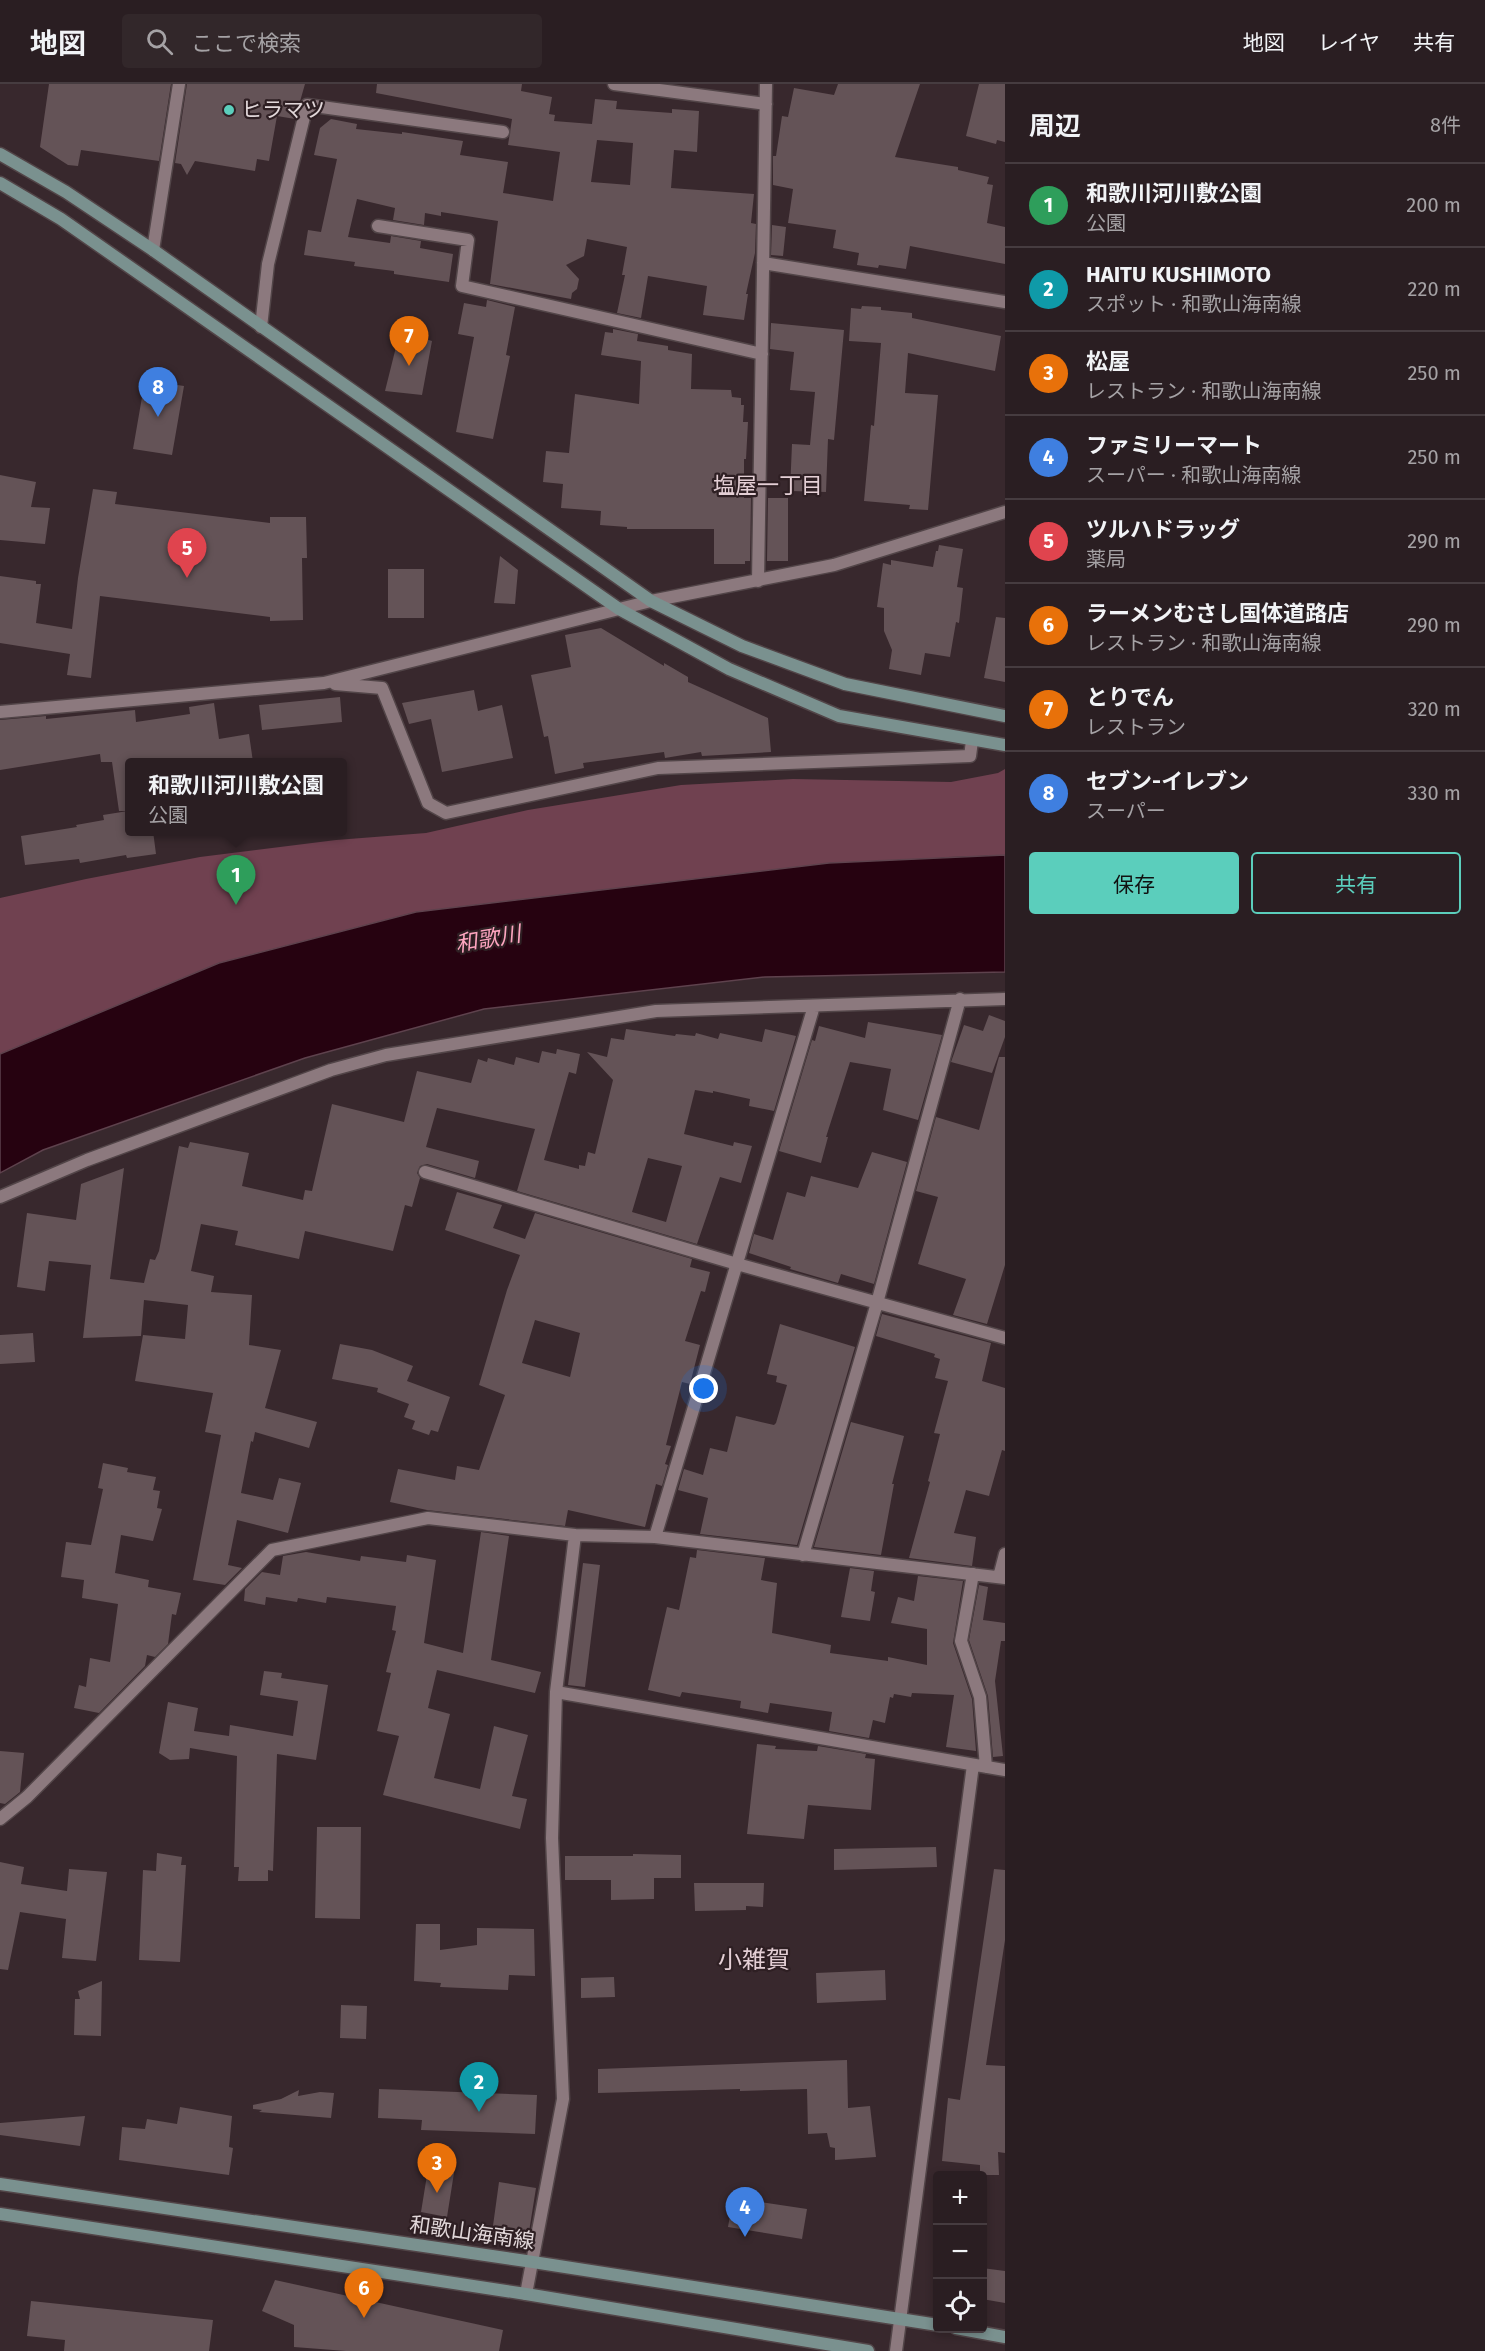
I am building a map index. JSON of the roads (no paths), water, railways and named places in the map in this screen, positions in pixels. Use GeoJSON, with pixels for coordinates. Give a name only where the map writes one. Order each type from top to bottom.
{"type":"FeatureCollection","features":[{"type":"Feature","properties":{"kind":"street"},"geometry":{"type":"LineString","coordinates":[[153,250],[178,84]]}},
{"type":"Feature","properties":{"kind":"street"},"geometry":{"type":"LineString","coordinates":[[614,84],[766,104]]}},
{"type":"Feature","properties":{"kind":"street"},"geometry":{"type":"LineString","coordinates":[[758,581],[766,84]]}},
{"type":"Feature","properties":{"kind":"street"},"geometry":{"type":"LineString","coordinates":[[261,327],[268,264],[307,105],[502,132]]}},
{"type":"Feature","properties":{"kind":"street"},"geometry":{"type":"LineString","coordinates":[[0,154],[66,192],[153,250],[651,601],[742,646],[845,684],[1005,716]]}},
{"type":"Feature","properties":{"kind":"street"},"geometry":{"type":"LineString","coordinates":[[0,183],[61,219],[619,609],[729,669],[839,716],[1005,745]]}},
{"type":"Feature","properties":{"kind":"street"},"geometry":{"type":"LineString","coordinates":[[378,226],[468,240],[462,286],[762,354]]}},
{"type":"Feature","properties":{"kind":"street"},"geometry":{"type":"LineString","coordinates":[[764,263],[1005,302]]}},
{"type":"Feature","properties":{"kind":"street"},"geometry":{"type":"LineString","coordinates":[[0,712],[324,683],[651,601],[834,565],[1005,512]]}},
{"type":"Feature","properties":{"kind":"street"},"geometry":{"type":"LineString","coordinates":[[324,683],[382,688],[428,803],[446,813],[658,768],[970,756],[972,741]]}},
{"type":"Feature","properties":{"kind":"street"},"geometry":{"type":"LineString","coordinates":[[802,1554],[877,1303],[960,999]]}},
{"type":"Feature","properties":{"kind":"street"},"geometry":{"type":"LineString","coordinates":[[0,1197],[87,1160],[320,1074],[386,1055],[656,1011],[1005,999]]}},
{"type":"Feature","properties":{"kind":"street"},"geometry":{"type":"LineString","coordinates":[[655,1537],[814,1006]]}},
{"type":"Feature","properties":{"kind":"street"},"geometry":{"type":"LineString","coordinates":[[425,1172],[737,1264],[1005,1338]]}},
{"type":"Feature","properties":{"kind":"street"},"geometry":{"type":"LineString","coordinates":[[0,1819],[27,1797],[273,1550],[428,1518],[575,1535],[655,1537],[1002,1577],[1005,1554]]}},
{"type":"Feature","properties":{"kind":"street"},"geometry":{"type":"LineString","coordinates":[[526,2294],[563,2099],[552,1838],[556,1692],[575,1535]]}},
{"type":"Feature","properties":{"kind":"street"},"geometry":{"type":"LineString","coordinates":[[973,1574],[961,1641],[980,1697],[986,1767]]}},
{"type":"Feature","properties":{"kind":"street"},"geometry":{"type":"LineString","coordinates":[[556,1692],[1005,1770]]}},
{"type":"Feature","properties":{"kind":"street"},"geometry":{"type":"LineString","coordinates":[[896,2351],[973,1765]]}},
{"type":"Feature","properties":{"kind":"street","name":"和歌山海南線"},"geometry":{"type":"LineString","coordinates":[[0,2184],[533,2262],[933,2324]]}},
{"type":"Feature","properties":{"kind":"street"},"geometry":{"type":"LineString","coordinates":[[0,2214],[526,2294],[868,2351]]}},
{"type":"Feature","properties":{"kind":"street"},"geometry":{"type":"LineString","coordinates":[[983,2333],[1005,2337]]}},
{"type":"Feature","properties":{"kind":"water","name":"和歌川"},"geometry":{"type":"Polygon","coordinates":[[[1005,855],[1005,972],[765,977],[484,1009],[305,1058],[43,1150],[0,1173],[0,1054],[219,963],[416,912],[829,863],[1005,855]]]}},
{"type":"Feature","properties":{"kind":"place","name":"ヒラマツ"},"geometry":{"type":"Point","coordinates":[229,110]}},
{"type":"Feature","properties":{"kind":"place","name":"とりでん"},"geometry":{"type":"Point","coordinates":[409,366]}},
{"type":"Feature","properties":{"kind":"place","name":"セブン-イレブン"},"geometry":{"type":"Point","coordinates":[158,417]}},
{"type":"Feature","properties":{"kind":"place","name":"ツルハドラッグ"},"geometry":{"type":"Point","coordinates":[187,578]}},
{"type":"Feature","properties":{"kind":"place","name":"和歌川河川敷公園"},"geometry":{"type":"Point","coordinates":[236,905]}},
{"type":"Feature","properties":{"kind":"place","name":"HAITU KUSHIMOTO"},"geometry":{"type":"Point","coordinates":[479,2112]}},
{"type":"Feature","properties":{"kind":"place","name":"松屋"},"geometry":{"type":"Point","coordinates":[437,2193]}},
{"type":"Feature","properties":{"kind":"place","name":"ファミリーマート"},"geometry":{"type":"Point","coordinates":[745,2237]}},
{"type":"Feature","properties":{"kind":"place","name":"ラーメンむさし国体道路店"},"geometry":{"type":"Point","coordinates":[364,2318]}},
{"type":"Feature","properties":{"kind":"district","name":"塩屋一丁目"},"geometry":{"type":"Point","coordinates":[768,485]}},
{"type":"Feature","properties":{"kind":"district","name":"小雑賀"},"geometry":{"type":"Point","coordinates":[754,1960]}}]}
